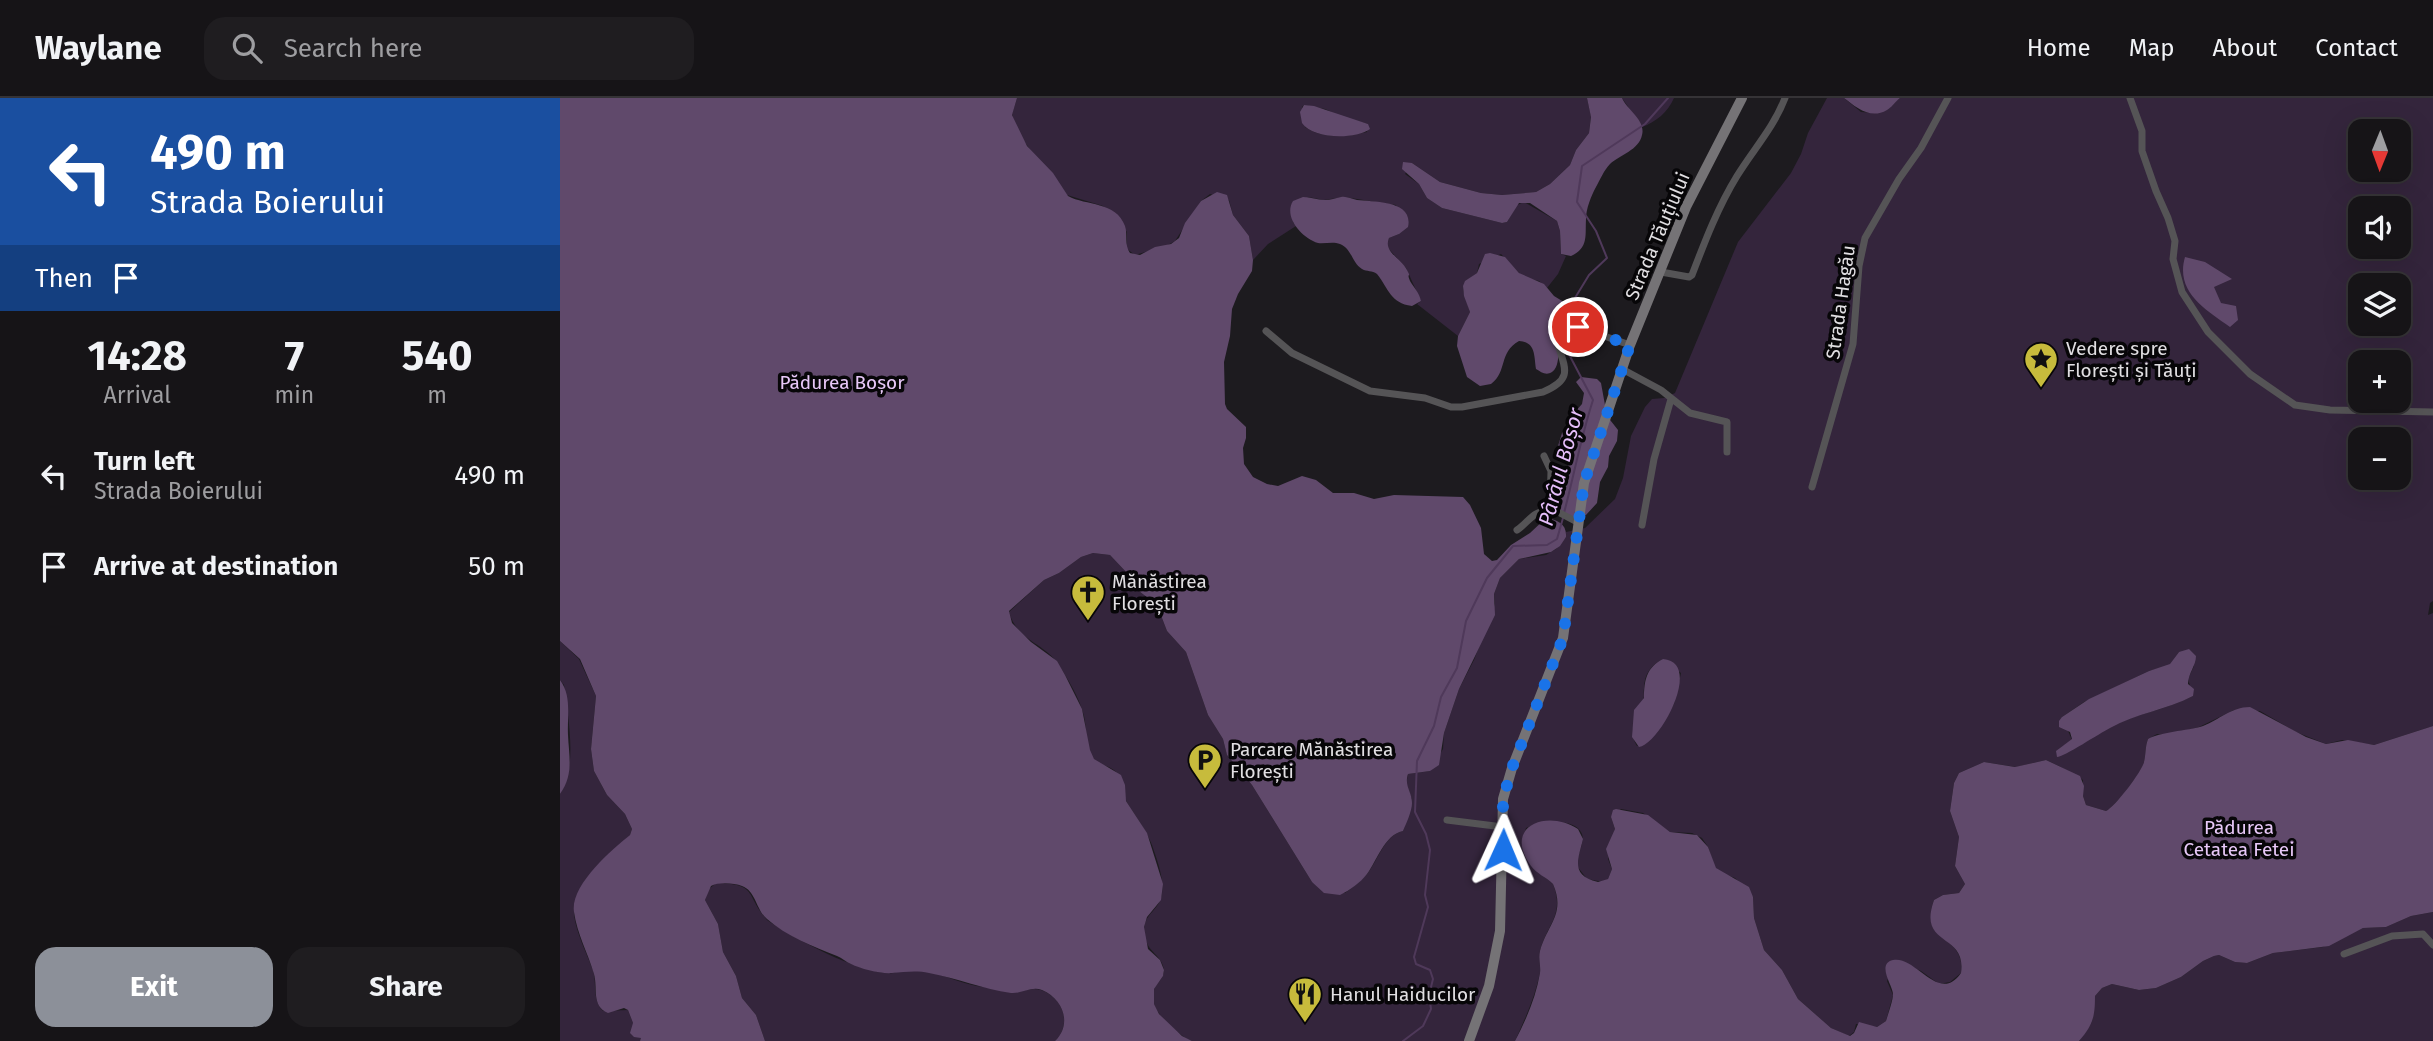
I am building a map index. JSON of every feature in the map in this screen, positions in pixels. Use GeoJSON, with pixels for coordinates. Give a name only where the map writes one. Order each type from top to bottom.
{"type":"FeatureCollection","features":[{"type":"Feature","properties":{"kind":"street","name":"Strada Tăuțiului"},"geometry":{"type":"LineString","coordinates":[[1469,1041],[1496,959],[1502,900],[1503,799],[1512,768],[1563,638],[1584,483],[1630,345],[1686,208],[1742,98]]}},
{"type":"Feature","properties":{"kind":"street"},"geometry":{"type":"LineString","coordinates":[[1661,272],[1692,275],[1710,228],[1735,178],[1766,134],[1785,98]]}},
{"type":"Feature","properties":{"kind":"street","name":"Strada Hagău"},"geometry":{"type":"LineString","coordinates":[[1812,487],[1853,344],[1859,266],[1865,238],[1899,179],[1921,148],[1948,98]]}},
{"type":"Feature","properties":{"kind":"street"},"geometry":{"type":"LineString","coordinates":[[2130,98],[2142,131],[2142,151],[2175,241],[2173,259],[2182,292],[2208,332],[2250,374],[2295,405],[2330,410],[2433,412]]}},
{"type":"Feature","properties":{"kind":"street"},"geometry":{"type":"LineString","coordinates":[[1266,331],[1292,353],[1370,391],[1425,398],[1451,407],[1543,392],[1555,387],[1565,377],[1566,368],[1557,342],[1566,331],[1578,327],[1630,345]]}},
{"type":"Feature","properties":{"kind":"street"},"geometry":{"type":"LineString","coordinates":[[1622,369],[1661,390],[1690,414],[1727,422],[1727,452]]}},
{"type":"Feature","properties":{"kind":"street"},"geometry":{"type":"LineString","coordinates":[[1642,524],[1654,459],[1671,399]]}},
{"type":"Feature","properties":{"kind":"street"},"geometry":{"type":"LineString","coordinates":[[1544,456],[1551,471],[1549,511]]}},
{"type":"Feature","properties":{"kind":"street"},"geometry":{"type":"LineString","coordinates":[[1517,530],[1525,525],[1530,516],[1542,510],[1577,522]]}},
{"type":"Feature","properties":{"kind":"street"},"geometry":{"type":"LineString","coordinates":[[1447,820],[1503,827]]}},
{"type":"Feature","properties":{"kind":"street"},"geometry":{"type":"LineString","coordinates":[[2344,954],[2392,936],[2423,934],[2433,945]]}},
{"type":"Feature","properties":{"kind":"shaded area"},"geometry":{"type":"Polygon","coordinates":[[[1017,98],[1587,98],[1591,116],[1589,133],[1576,150],[1570,165],[1550,184],[1536,192],[1502,195],[1481,193],[1440,182],[1412,163],[1405,174],[1419,184],[1427,198],[1442,208],[1502,223],[1507,222],[1517,205],[1524,202],[1557,221],[1561,254],[1566,256],[1558,274],[1547,288],[1539,281],[1523,277],[1501,254],[1479,264],[1477,273],[1464,286],[1470,312],[1458,336],[1417,304],[1421,301],[1406,268],[1388,248],[1389,238],[1399,234],[1396,205],[1344,197],[1324,200],[1308,197],[1293,222],[1296,226],[1268,244],[1253,260],[1249,236],[1233,215],[1229,200],[1210,194],[1201,201],[1175,241],[1135,255],[1127,249],[1127,232],[1103,206],[1067,195],[1021,137],[1012,114],[1017,98]],[[1304,105],[1305,127],[1319,134],[1335,136],[1367,132],[1368,124],[1325,109],[1304,105]]]}},
{"type":"Feature","properties":{"kind":"shaded area"},"geometry":{"type":"Polygon","coordinates":[[[1622,98],[1674,98],[1661,116],[1642,127],[1622,98]]]}},
{"type":"Feature","properties":{"kind":"shaded area"},"geometry":{"type":"Polygon","coordinates":[[[1827,98],[1844,98],[1861,112],[1877,113],[1900,98],[2433,98],[2433,601],[2430,603],[2428,615],[2433,613],[2433,726],[2374,745],[2342,740],[2326,744],[2296,732],[2260,711],[2234,710],[2199,727],[2174,734],[2157,734],[2148,739],[2144,762],[2138,773],[2106,811],[2086,805],[2083,780],[2046,760],[2016,767],[1984,762],[1959,773],[1954,783],[1950,811],[1959,837],[1955,866],[1965,884],[1959,893],[1943,895],[1934,900],[1931,913],[1933,924],[1957,952],[1961,961],[1961,973],[1950,982],[1939,984],[1921,971],[1896,960],[1887,981],[1893,995],[1886,1021],[1877,1027],[1856,1024],[1854,1032],[1849,1036],[1831,1028],[1798,999],[1782,970],[1764,950],[1754,918],[1753,897],[1735,878],[1715,868],[1702,838],[1692,833],[1670,832],[1643,813],[1621,809],[1611,817],[1615,829],[1608,859],[1612,869],[1604,882],[1587,879],[1577,866],[1583,838],[1578,828],[1556,822],[1526,828],[1523,840],[1525,856],[1533,867],[1553,884],[1557,904],[1554,919],[1540,951],[1540,973],[1535,991],[1515,1041],[1187,1039],[1162,1017],[1154,1003],[1154,989],[1164,970],[1163,964],[1144,936],[1146,921],[1157,906],[1162,892],[1161,876],[1152,845],[1126,800],[1119,776],[1113,769],[1095,761],[1090,754],[1082,710],[1066,676],[1046,651],[1018,629],[1009,612],[1044,580],[1081,557],[1093,553],[1110,555],[1127,573],[1135,588],[1157,605],[1167,631],[1186,652],[1208,715],[1223,739],[1227,755],[1252,785],[1312,882],[1345,893],[1367,874],[1391,838],[1403,831],[1412,799],[1406,785],[1408,774],[1430,771],[1443,749],[1444,733],[1459,689],[1474,660],[1495,604],[1494,594],[1500,578],[1519,559],[1546,555],[1556,549],[1566,537],[1566,532],[1585,528],[1615,499],[1623,478],[1631,436],[1645,407],[1652,399],[1675,393],[1738,242],[1791,173],[1808,133],[1827,98]],[[2179,652],[2170,665],[2149,671],[2084,702],[2062,717],[2072,740],[2059,749],[2077,744],[2125,720],[2193,696],[2188,679],[2194,666],[2179,652]],[[1663,659],[1655,664],[1645,679],[1644,699],[1634,722],[1633,734],[1637,746],[1653,736],[1674,704],[1681,673],[1663,659]]]}},
{"type":"Feature","properties":{"kind":"shaded area"},"geometry":{"type":"Polygon","coordinates":[[[560,641],[579,659],[596,696],[591,749],[594,771],[607,795],[625,814],[632,829],[630,835],[586,880],[575,902],[575,920],[593,970],[600,1007],[603,1011],[628,1010],[633,1029],[642,1038],[640,1041],[560,1041],[560,794],[569,770],[570,741],[564,685],[560,680],[560,641]]]}},
{"type":"Feature","properties":{"kind":"shaded area"},"geometry":{"type":"Polygon","coordinates":[[[716,883],[745,888],[767,920],[809,945],[860,967],[889,973],[905,970],[927,972],[1008,992],[1041,990],[1055,999],[1063,1012],[1060,1035],[1055,1041],[765,1041],[756,1015],[742,998],[736,976],[723,952],[718,924],[705,900],[708,890],[716,883]]]}},
{"type":"Feature","properties":{"kind":"shaded area"},"geometry":{"type":"Polygon","coordinates":[[[2433,912],[2433,1041],[2079,1041],[2092,1022],[2095,996],[2102,988],[2112,984],[2139,990],[2156,988],[2181,977],[2214,956],[2247,963],[2273,953],[2323,947],[2363,928],[2386,927],[2411,916],[2433,912]]]}},
{"type":"Feature","properties":{"kind":"green space","name":"Pădurea Boșor"},"geometry":{"type":"Polygon","coordinates":[[[560,98],[1017,98],[1012,115],[1027,146],[1053,173],[1068,196],[1108,208],[1121,218],[1130,253],[1140,255],[1155,247],[1171,244],[1179,238],[1185,223],[1201,201],[1217,192],[1227,195],[1233,215],[1249,236],[1253,260],[1252,271],[1232,309],[1224,362],[1225,404],[1246,427],[1244,464],[1253,477],[1278,486],[1302,476],[1316,480],[1333,493],[1354,493],[1374,499],[1394,495],[1463,497],[1481,528],[1484,554],[1492,561],[1497,560],[1511,545],[1530,533],[1546,518],[1558,521],[1563,526],[1566,537],[1560,546],[1551,552],[1519,559],[1500,578],[1494,594],[1495,615],[1459,689],[1444,733],[1439,765],[1430,771],[1408,774],[1412,806],[1403,831],[1396,833],[1386,843],[1367,874],[1340,895],[1324,893],[1312,882],[1252,785],[1227,755],[1223,739],[1208,715],[1186,652],[1167,631],[1157,605],[1135,588],[1127,573],[1110,555],[1093,553],[1081,557],[1044,580],[1009,611],[1012,623],[1031,642],[1057,661],[1082,709],[1094,759],[1121,775],[1126,801],[1147,833],[1163,884],[1161,900],[1147,917],[1144,927],[1148,949],[1160,960],[1164,970],[1154,989],[1154,1004],[1159,1014],[1182,1036],[1192,1041],[1055,1041],[1063,1028],[1063,1013],[1056,1000],[1042,990],[1011,993],[924,972],[887,973],[860,968],[783,931],[763,915],[747,888],[731,884],[711,886],[705,900],[718,924],[723,952],[736,976],[742,998],[756,1015],[765,1041],[640,1041],[641,1038],[630,1033],[633,1023],[628,1010],[624,1008],[608,1013],[599,1006],[594,974],[575,920],[574,902],[593,869],[630,835],[632,829],[625,814],[607,795],[594,771],[591,749],[596,696],[580,659],[560,641],[560,98]]]}},
{"type":"Feature","properties":{"kind":"green space"},"geometry":{"type":"Polygon","coordinates":[[[1587,98],[1622,98],[1639,120],[1642,135],[1637,145],[1610,164],[1604,172],[1588,207],[1583,245],[1571,256],[1561,254],[1557,221],[1530,203],[1519,203],[1507,222],[1502,223],[1442,208],[1427,198],[1419,184],[1402,169],[1403,162],[1412,163],[1440,182],[1481,193],[1502,195],[1536,192],[1550,184],[1570,165],[1576,150],[1589,133],[1591,117],[1587,98]]]}},
{"type":"Feature","properties":{"kind":"green space"},"geometry":{"type":"Polygon","coordinates":[[[1844,98],[1900,98],[1889,109],[1875,114],[1864,111],[1844,98]]]}},
{"type":"Feature","properties":{"kind":"green space"},"geometry":{"type":"Polygon","coordinates":[[[1304,105],[1368,124],[1370,129],[1344,136],[1315,132],[1302,123],[1300,112],[1304,105]]]}},
{"type":"Feature","properties":{"kind":"green space"},"geometry":{"type":"Polygon","coordinates":[[[1303,197],[1325,200],[1345,197],[1382,202],[1399,207],[1405,212],[1408,227],[1389,238],[1388,247],[1407,270],[1421,301],[1412,306],[1399,302],[1377,274],[1359,266],[1344,246],[1318,243],[1300,232],[1290,214],[1293,201],[1303,197]]]}},
{"type":"Feature","properties":{"kind":"green space"},"geometry":{"type":"Polygon","coordinates":[[[1485,254],[1505,257],[1519,273],[1544,284],[1554,296],[1572,307],[1583,319],[1559,354],[1556,368],[1550,373],[1536,369],[1531,347],[1519,341],[1508,351],[1500,373],[1491,384],[1480,386],[1467,377],[1457,346],[1458,336],[1470,312],[1463,286],[1465,281],[1477,273],[1485,254]]]}},
{"type":"Feature","properties":{"kind":"green space"},"geometry":{"type":"Polygon","coordinates":[[[2185,257],[2205,262],[2232,279],[2214,287],[2221,303],[2236,306],[2238,320],[2230,327],[2202,306],[2188,290],[2183,269],[2185,257]]]}},
{"type":"Feature","properties":{"kind":"green space"},"geometry":{"type":"Polygon","coordinates":[[[1581,377],[1597,379],[1601,383],[1607,416],[1618,430],[1608,467],[1600,482],[1597,503],[1586,515],[1575,519],[1557,511],[1568,472],[1565,456],[1558,446],[1562,433],[1582,404],[1584,393],[1576,382],[1581,377]]]}},
{"type":"Feature","properties":{"kind":"green space"},"geometry":{"type":"Polygon","coordinates":[[[2189,649],[2196,656],[2188,684],[2194,689],[2193,696],[2120,723],[2057,757],[2056,751],[2072,739],[2070,732],[2059,727],[2062,717],[2089,699],[2170,664],[2179,652],[2189,649]]]}},
{"type":"Feature","properties":{"kind":"green space"},"geometry":{"type":"Polygon","coordinates":[[[1663,659],[1675,664],[1680,674],[1679,687],[1667,719],[1648,742],[1639,747],[1632,737],[1634,710],[1644,698],[1650,670],[1663,659]]]}},
{"type":"Feature","properties":{"kind":"green space"},"geometry":{"type":"Polygon","coordinates":[[[560,680],[568,699],[570,765],[560,794],[560,680]]]}},
{"type":"Feature","properties":{"kind":"green space","name":"Pădurea Cetatea Fetei"},"geometry":{"type":"Polygon","coordinates":[[[2250,707],[2306,737],[2326,744],[2348,740],[2374,745],[2433,726],[2433,912],[2411,916],[2386,927],[2363,928],[2329,946],[2273,953],[2247,963],[2214,956],[2181,977],[2156,988],[2139,990],[2112,984],[2102,988],[2095,996],[2092,1020],[2079,1041],[1515,1041],[1536,991],[1540,973],[1540,951],[1554,919],[1557,903],[1553,884],[1533,869],[1523,852],[1525,831],[1532,825],[1542,821],[1554,821],[1578,829],[1583,839],[1578,866],[1583,875],[1598,882],[1608,879],[1612,869],[1606,849],[1615,829],[1611,817],[1613,810],[1648,815],[1670,832],[1697,835],[1708,847],[1716,868],[1749,887],[1753,897],[1754,918],[1764,950],[1782,970],[1798,999],[1831,1028],[1850,1036],[1859,1022],[1877,1027],[1886,1021],[1893,994],[1886,970],[1888,962],[1902,960],[1927,977],[1944,984],[1953,981],[1961,973],[1961,960],[1957,951],[1937,933],[1932,926],[1931,915],[1934,900],[1943,895],[1959,893],[1965,884],[1955,866],[1959,837],[1950,811],[1954,783],[1959,773],[1984,762],[2015,767],[2046,760],[2080,776],[2086,805],[2106,811],[2138,773],[2144,762],[2148,739],[2203,726],[2231,711],[2250,707]]]}},
{"type":"Feature","properties":{"kind":"waterway","name":"Pârâul Boșor"},"geometry":{"type":"LineString","coordinates":[[1559,336],[1556,329],[1589,275],[1607,258],[1596,231],[1577,202],[1582,166],[1645,124],[1668,98]]}},
{"type":"Feature","properties":{"kind":"waterway","name":"Pârâul Boșor"},"geometry":{"type":"LineString","coordinates":[[1562,341],[1593,400],[1564,513]]}},
{"type":"Feature","properties":{"kind":"waterway","name":"Pârâul Boșor"},"geometry":{"type":"LineString","coordinates":[[1403,1041],[1423,1026],[1431,1009],[1429,995],[1433,979],[1430,970],[1416,964],[1414,957],[1428,907],[1425,895],[1430,850],[1426,834],[1415,812],[1417,761],[1434,726],[1441,697],[1457,668],[1466,621],[1487,578],[1513,546],[1547,545],[1557,539],[1563,518]]}},
{"type":"Feature","properties":{"kind":"place","name":"Vedere spre Florești și Tăuți"},"geometry":{"type":"Point","coordinates":[2041,389]}},
{"type":"Feature","properties":{"kind":"place","name":"Mănăstirea Florești"},"geometry":{"type":"Point","coordinates":[1088,622]}},
{"type":"Feature","properties":{"kind":"place","name":"Parcare Mănăstirea Florești"},"geometry":{"type":"Point","coordinates":[1205,790]}},
{"type":"Feature","properties":{"kind":"place","name":"Hanul Haiducilor"},"geometry":{"type":"Point","coordinates":[1305,1024]}},
{"type":"Feature","properties":{"kind":"route"},"geometry":{"type":"LineString","coordinates":[[1503,850],[1503,799],[1512,768],[1563,638],[1584,483],[1630,345],[1578,327]]}}]}
